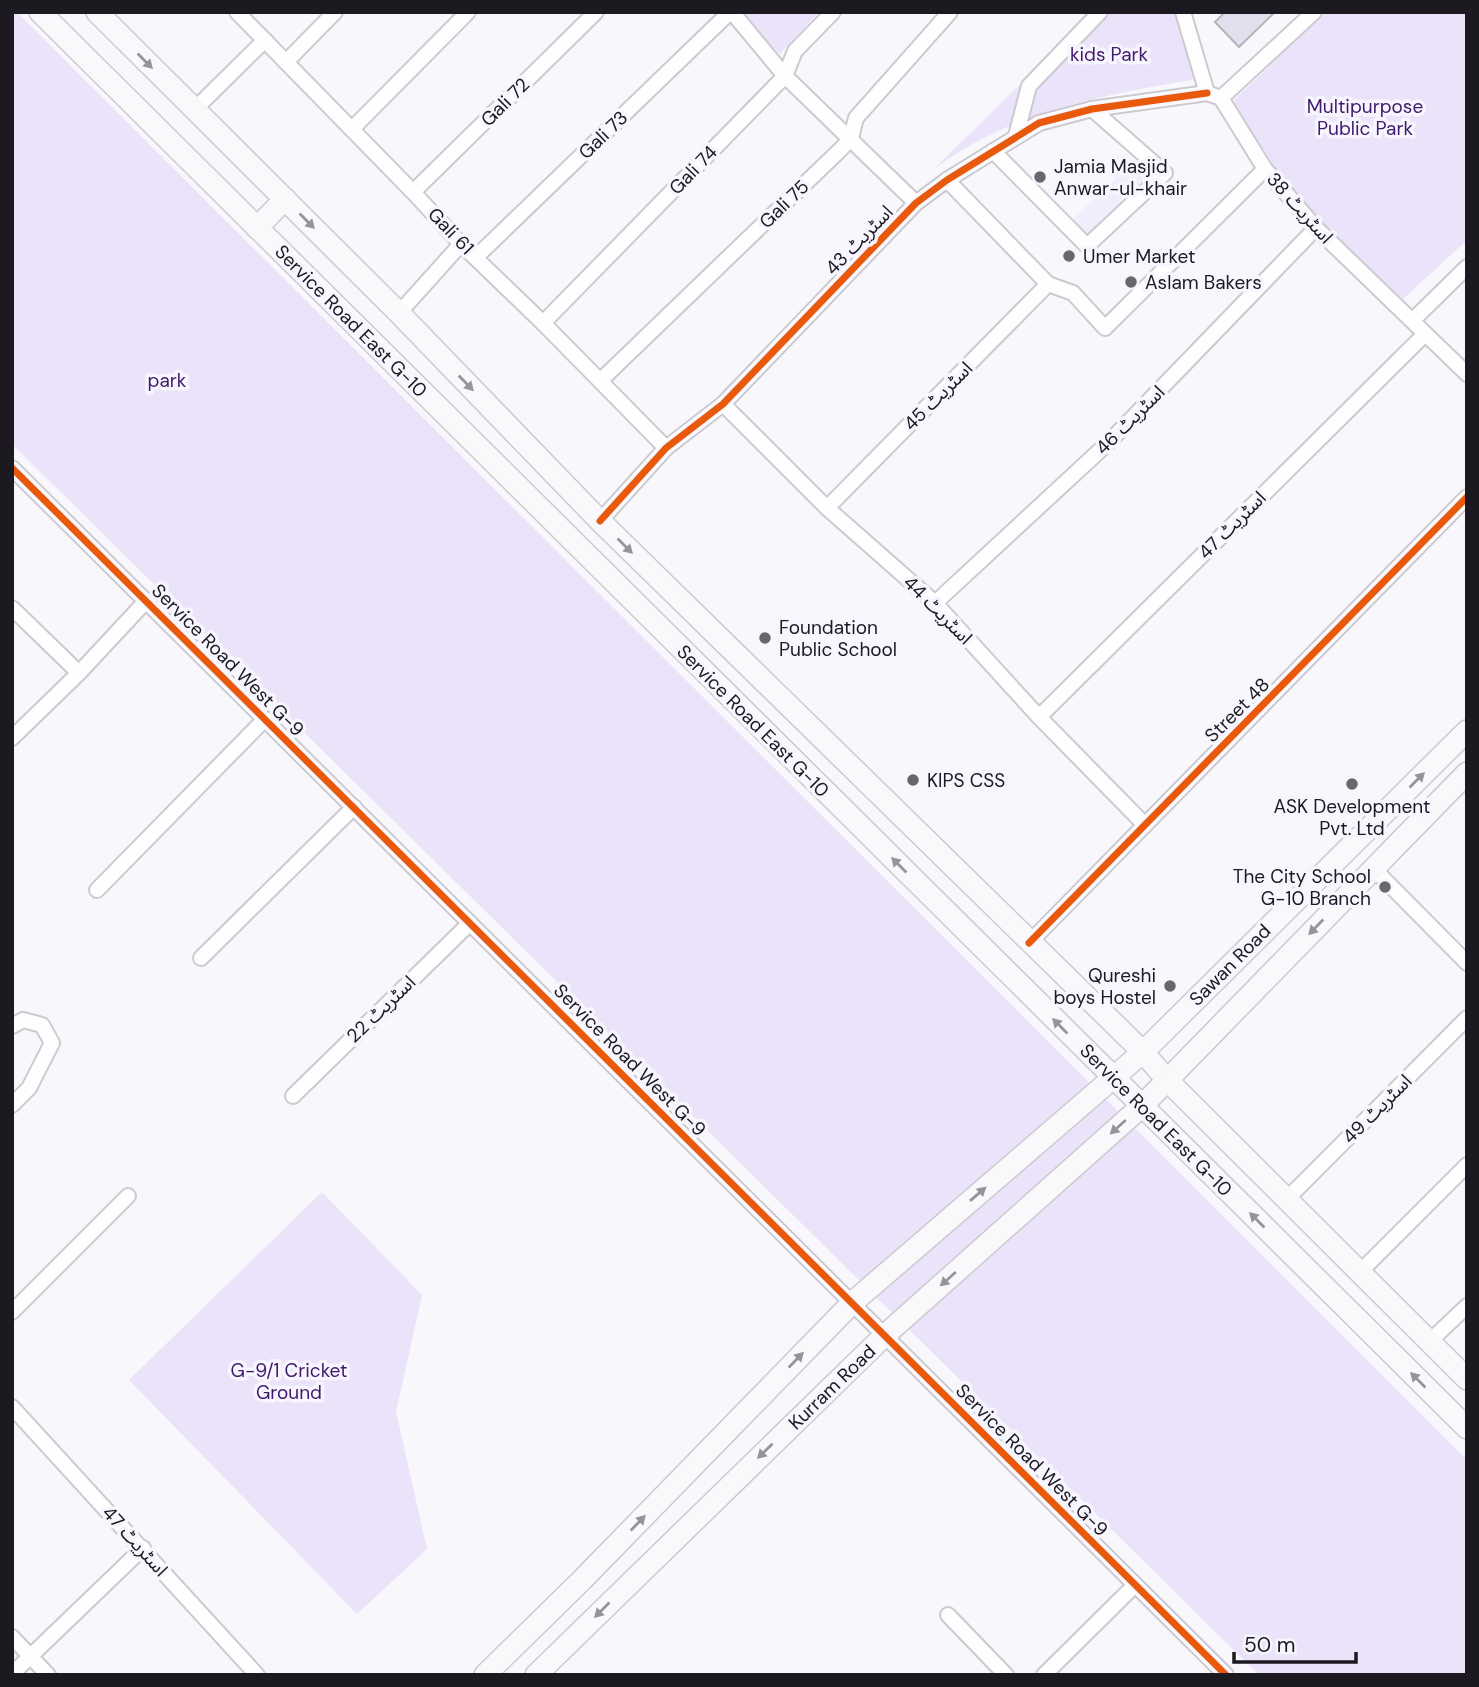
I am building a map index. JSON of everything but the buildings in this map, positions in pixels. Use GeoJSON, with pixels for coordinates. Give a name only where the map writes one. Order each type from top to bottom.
{"type":"FeatureCollection","features":[{"type":"Feature","properties":{"kind":"main road","name":"Service Road East G-10"},"geometry":{"type":"LineString","coordinates":[[40,12],[1467,1428]]}},
{"type":"Feature","properties":{"kind":"main road","name":"Service Road East G-10"},"geometry":{"type":"LineString","coordinates":[[97,12],[399,313],[600,521],[1143,1052],[1167,1080],[1467,1379]]}},
{"type":"Feature","properties":{"kind":"main road"},"geometry":{"type":"LineString","coordinates":[[257,228],[285,200]]}},
{"type":"Feature","properties":{"kind":"main road","name":"Sawan Road"},"geometry":{"type":"LineString","coordinates":[[852,1303],[1143,1052],[1467,731]]}},
{"type":"Feature","properties":{"kind":"main road","name":"Sawan Road"},"geometry":{"type":"LineString","coordinates":[[1167,1080],[1467,774]]}},
{"type":"Feature","properties":{"kind":"main road","name":"Kurram Road"},"geometry":{"type":"LineString","coordinates":[[537,1675],[884,1336],[1142,1106],[1167,1080]]}},
{"type":"Feature","properties":{"kind":"main road"},"geometry":{"type":"LineString","coordinates":[[485,1675],[582,1580],[852,1303]]}},
{"type":"Feature","properties":{"kind":"street","name":"Gali 61"},"geometry":{"type":"LineString","coordinates":[[237,12],[414,192],[461,244],[666,448]]}},
{"type":"Feature","properties":{"kind":"street"},"geometry":{"type":"LineString","coordinates":[[286,62],[335,12]]}},
{"type":"Feature","properties":{"kind":"street"},"geometry":{"type":"LineString","coordinates":[[352,129],[468,12]]}},
{"type":"Feature","properties":{"kind":"street","name":"Gali 72"},"geometry":{"type":"LineString","coordinates":[[414,192],[596,12]]}},
{"type":"Feature","properties":{"kind":"street"},"geometry":{"type":"LineString","coordinates":[[731,12],[785,76],[916,204]]}},
{"type":"Feature","properties":{"kind":"street","name":"Gali 73"},"geometry":{"type":"LineString","coordinates":[[476,257],[731,12]]}},
{"type":"Feature","properties":{"kind":"street","name":"Gali 74"},"geometry":{"type":"LineString","coordinates":[[543,323],[785,76],[794,51],[833,12]]}},
{"type":"Feature","properties":{"kind":"street","name":"Gali 75"},"geometry":{"type":"LineString","coordinates":[[600,381],[851,138],[856,118],[950,12]]}},
{"type":"Feature","properties":{"kind":"street"},"geometry":{"type":"LineString","coordinates":[[1016,136],[1029,86],[1100,12]]}},
{"type":"Feature","properties":{"kind":"street"},"geometry":{"type":"LineString","coordinates":[[1214,96],[1314,12]]}},
{"type":"Feature","properties":{"kind":"street","name":"اسٹریٹ 38"},"geometry":{"type":"LineString","coordinates":[[1188,15],[1214,96],[1265,169],[1316,228],[1467,374]]}},
{"type":"Feature","properties":{"kind":"street"},"geometry":{"type":"LineString","coordinates":[[194,110],[265,40]]}},
{"type":"Feature","properties":{"kind":"street","name":"اسٹریٹ 43"},"geometry":{"type":"LineString","coordinates":[[600,521],[666,448],[723,404],[916,204],[947,180],[1039,123],[1092,109],[1214,96]]}},
{"type":"Feature","properties":{"kind":"street"},"geometry":{"type":"LineString","coordinates":[[993,151],[1087,246],[1165,173],[1092,109]]}},
{"type":"Feature","properties":{"kind":"street"},"geometry":{"type":"LineString","coordinates":[[947,180],[1048,285],[1073,293],[1105,328],[1265,169]]}},
{"type":"Feature","properties":{"kind":"street","name":"اسٹریٹ 46"},"geometry":{"type":"LineString","coordinates":[[935,603],[1109,442],[1316,228]]}},
{"type":"Feature","properties":{"kind":"street"},"geometry":{"type":"LineString","coordinates":[[399,313],[461,244]]}},
{"type":"Feature","properties":{"kind":"street"},"geometry":{"type":"LineString","coordinates":[[1413,320],[1467,267]]}},
{"type":"Feature","properties":{"kind":"street","name":"اسٹریٹ 45"},"geometry":{"type":"LineString","coordinates":[[827,508],[1048,285]]}},
{"type":"Feature","properties":{"kind":"street","name":"اسٹریٹ 47"},"geometry":{"type":"LineString","coordinates":[[1039,717],[1425,334]]}},
{"type":"Feature","properties":{"kind":"street","name":"اسٹریٹ 44"},"geometry":{"type":"LineString","coordinates":[[723,404],[827,508],[935,603],[1039,717],[1144,825]]}},
{"type":"Feature","properties":{"kind":"street","name":"Service Road West G-9"},"geometry":{"type":"LineString","coordinates":[[12,468],[1226,1675]]}},
{"type":"Feature","properties":{"kind":"street","name":"Street 48"},"geometry":{"type":"LineString","coordinates":[[1029,943],[1467,497]]}},
{"type":"Feature","properties":{"kind":"street"},"geometry":{"type":"LineString","coordinates":[[12,738],[79,673],[146,601]]}},
{"type":"Feature","properties":{"kind":"street"},"geometry":{"type":"LineString","coordinates":[[12,608],[79,673]]}},
{"type":"Feature","properties":{"kind":"street"},"geometry":{"type":"LineString","coordinates":[[97,890],[265,719]]}},
{"type":"Feature","properties":{"kind":"street"},"geometry":{"type":"LineString","coordinates":[[201,958],[354,807]]}},
{"type":"Feature","properties":{"kind":"street"},"geometry":{"type":"LineString","coordinates":[[1374,869],[1467,962]]}},
{"type":"Feature","properties":{"kind":"street","name":"اسٹریٹ 22"},"geometry":{"type":"LineString","coordinates":[[293,1096],[470,923]]}},
{"type":"Feature","properties":{"kind":"street","name":"اسٹریٹ 49"},"geometry":{"type":"LineString","coordinates":[[1287,1199],[1467,1018]]}},
{"type":"Feature","properties":{"kind":"street"},"geometry":{"type":"LineString","coordinates":[[12,1026],[23,1020],[42,1025],[52,1043],[29,1088],[12,1105]]}},
{"type":"Feature","properties":{"kind":"street"},"geometry":{"type":"LineString","coordinates":[[1360,1272],[1467,1166]]}},
{"type":"Feature","properties":{"kind":"street"},"geometry":{"type":"LineString","coordinates":[[12,1312],[128,1196]]}},
{"type":"Feature","properties":{"kind":"street"},"geometry":{"type":"LineString","coordinates":[[1429,1342],[1467,1306]]}},
{"type":"Feature","properties":{"kind":"street","name":"اسٹریٹ 47"},"geometry":{"type":"LineString","coordinates":[[12,1407],[257,1675]]}},
{"type":"Feature","properties":{"kind":"street"},"geometry":{"type":"LineString","coordinates":[[12,1674],[143,1548]]}},
{"type":"Feature","properties":{"kind":"street"},"geometry":{"type":"LineString","coordinates":[[1044,1675],[1135,1585]]}},
{"type":"Feature","properties":{"kind":"street"},"geometry":{"type":"LineString","coordinates":[[948,1615],[1006,1675]]}},
{"type":"Feature","properties":{"kind":"street"},"geometry":{"type":"LineString","coordinates":[[12,1637],[48,1675]]}},
{"type":"Feature","properties":{"kind":"shaded area"},"geometry":{"type":"Polygon","coordinates":[[[1137,158],[1154,175],[1084,239],[1070,222],[1137,158]]]}},
{"type":"Feature","properties":{"kind":"green space","name":"park"},"geometry":{"type":"Polygon","coordinates":[[[12,12],[17,12],[1467,1460],[1467,1675],[1259,1675],[12,444],[12,12]]]}},
{"type":"Feature","properties":{"kind":"green space"},"geometry":{"type":"Polygon","coordinates":[[[738,12],[819,12],[780,54],[738,12]]]}},
{"type":"Feature","properties":{"kind":"green space","name":"kids Park"},"geometry":{"type":"Polygon","coordinates":[[[1094,12],[1175,12],[1202,78],[1096,98],[1029,118],[965,149],[934,169],[1094,12]]]}},
{"type":"Feature","properties":{"kind":"green space","name":"Multipurpose Public Park"},"geometry":{"type":"Polygon","coordinates":[[[1326,12],[1467,12],[1467,240],[1403,299],[1320,221],[1284,180],[1239,113],[1234,100],[1326,12]]]}},
{"type":"Feature","properties":{"kind":"green space","name":"G-9/1 Cricket Ground"},"geometry":{"type":"Polygon","coordinates":[[[322,1192],[422,1295],[396,1412],[427,1549],[357,1614],[129,1380],[322,1192]]]}},
{"type":"Feature","properties":{"kind":"cycle path"},"geometry":{"type":"LineString","coordinates":[[600,521],[666,448],[723,404],[916,203],[947,180],[1039,123],[1092,109],[1207,93]]}},
{"type":"Feature","properties":{"kind":"cycle path"},"geometry":{"type":"LineString","coordinates":[[12,468],[1226,1675]]}},
{"type":"Feature","properties":{"kind":"cycle path"},"geometry":{"type":"LineString","coordinates":[[1029,943],[1467,497]]}},
{"type":"Feature","properties":{"kind":"place","name":"Jamia Masjid Anwar-ul-khair"},"geometry":{"type":"Point","coordinates":[1040,177]}},
{"type":"Feature","properties":{"kind":"place","name":"Umer Market"},"geometry":{"type":"Point","coordinates":[1069,256]}},
{"type":"Feature","properties":{"kind":"place","name":"Aslam Bakers"},"geometry":{"type":"Point","coordinates":[1131,282]}},
{"type":"Feature","properties":{"kind":"place","name":"Foundation Public School"},"geometry":{"type":"Point","coordinates":[765,638]}},
{"type":"Feature","properties":{"kind":"place","name":"KIPS CSS"},"geometry":{"type":"Point","coordinates":[913,780]}},
{"type":"Feature","properties":{"kind":"place","name":"ASK Development Pvt. Ltd"},"geometry":{"type":"Point","coordinates":[1352,784]}},
{"type":"Feature","properties":{"kind":"place","name":"The City School G-10 Branch"},"geometry":{"type":"Point","coordinates":[1385,887]}},
{"type":"Feature","properties":{"kind":"place","name":"Qureshi boys Hostel"},"geometry":{"type":"Point","coordinates":[1170,986]}}]}
